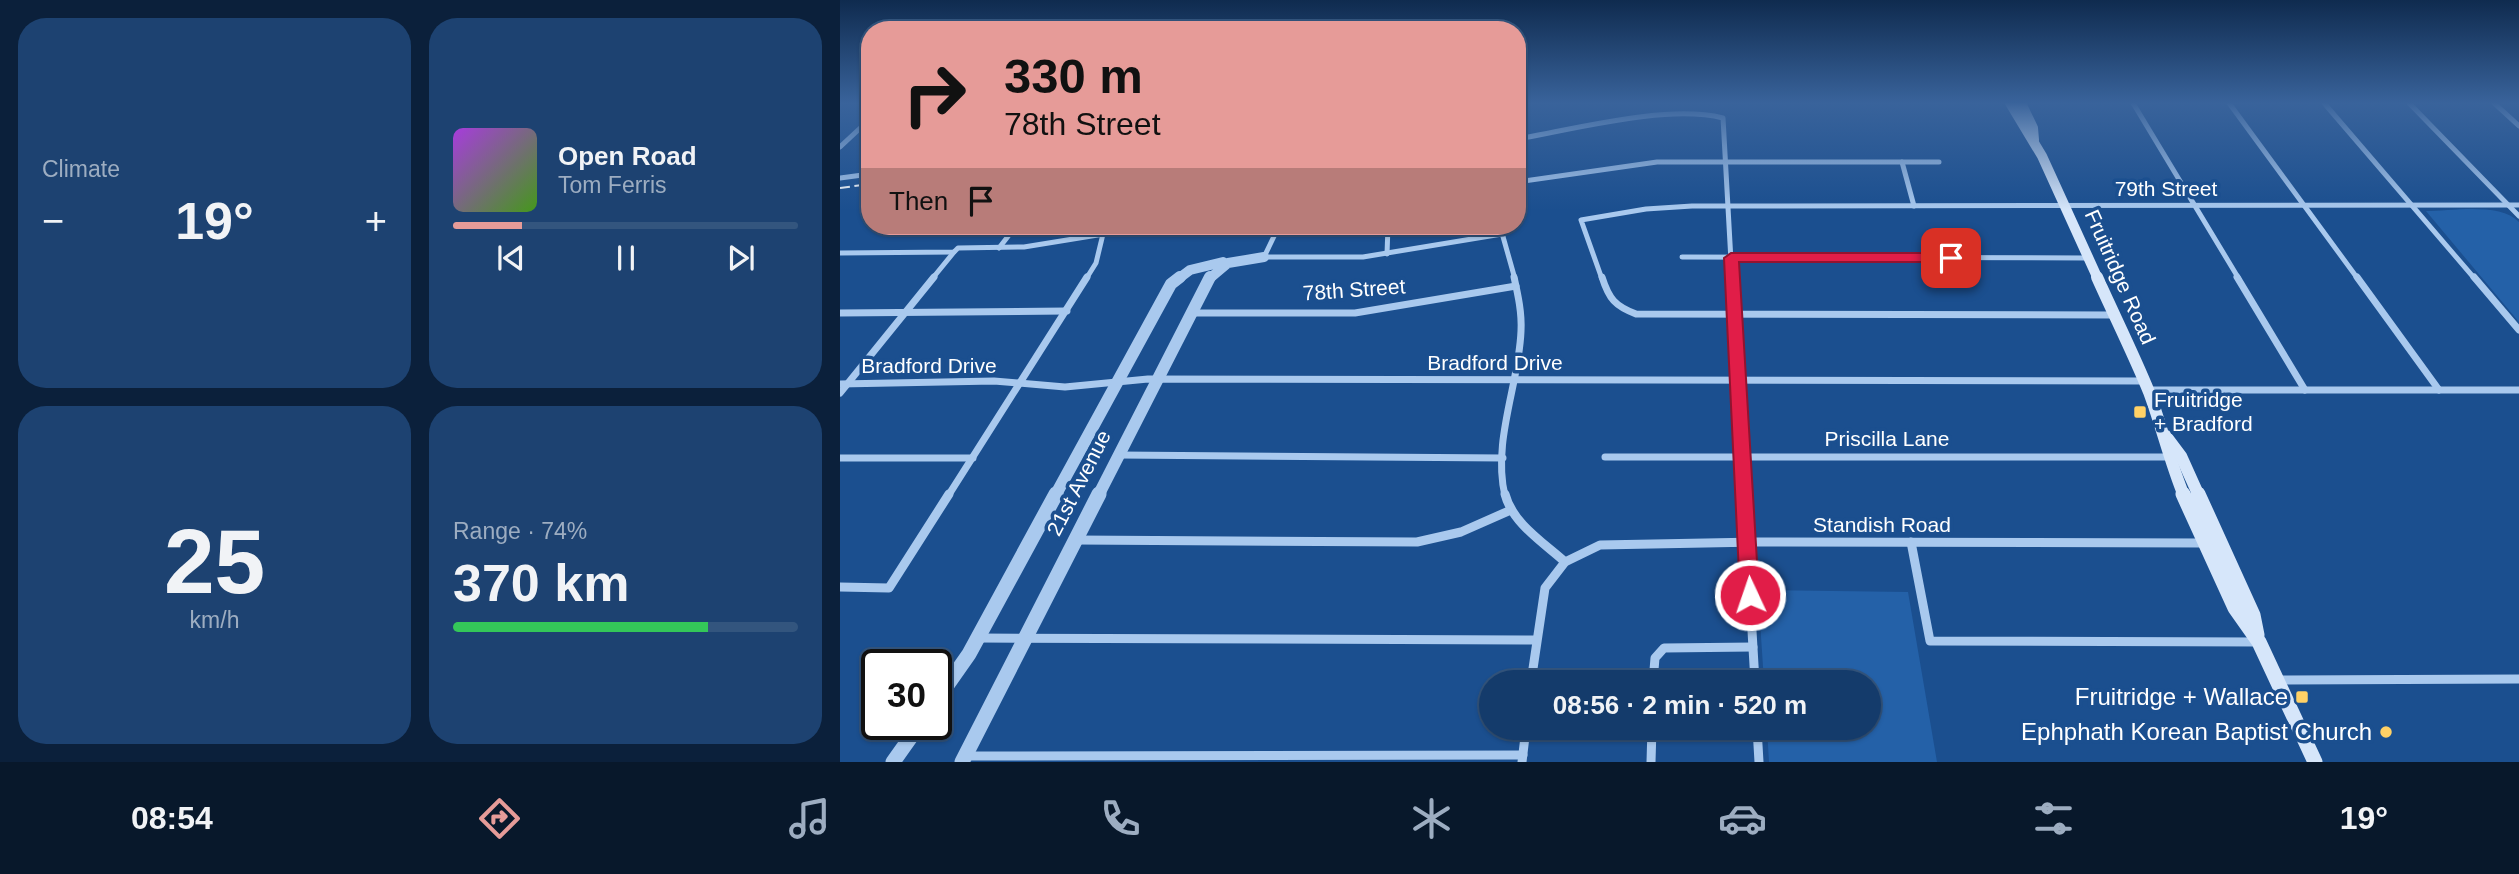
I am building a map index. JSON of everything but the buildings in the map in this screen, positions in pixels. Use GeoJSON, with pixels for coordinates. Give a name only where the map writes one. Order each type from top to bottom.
{"type":"FeatureCollection","features":[{"type":"Feature","properties":{"kind":"main road","name":"Fruitridge Road"},"geometry":{"type":"LineString","coordinates":[[2034,140],[2146,386],[2164,433],[2168,457],[2204,543],[2235,608],[2259,642],[2315,762]]}},
{"type":"Feature","properties":{"kind":"main road","name":"Fruitridge Road"},"geometry":{"type":"LineString","coordinates":[[2164,433],[2181,456],[2221,543],[2253,615],[2259,642]]}},
{"type":"Feature","properties":{"kind":"street"},"geometry":{"type":"LineString","coordinates":[[1725,139],[1754,670]]}},
{"type":"Feature","properties":{"kind":"street"},"geometry":{"type":"LineString","coordinates":[[2154,139],[2305,390]]}},
{"type":"Feature","properties":{"kind":"street"},"geometry":{"type":"LineString","coordinates":[[2255,139],[2439,390]]}},
{"type":"Feature","properties":{"kind":"street"},"geometry":{"type":"LineString","coordinates":[[2354,139],[2519,330]]}},
{"type":"Feature","properties":{"kind":"street"},"geometry":{"type":"LineString","coordinates":[[2444,139],[2519,216]]}},
{"type":"Feature","properties":{"kind":"street"},"geometry":{"type":"LineString","coordinates":[[1526,181],[1633,164],[1726,161],[1938,162]]}},
{"type":"Feature","properties":{"kind":"street"},"geometry":{"type":"LineString","coordinates":[[1902,162],[1913,206]]}},
{"type":"Feature","properties":{"kind":"street"},"geometry":{"type":"LineString","coordinates":[[840,178],[861,175]]}},
{"type":"Feature","properties":{"kind":"street","name":"79th Street"},"geometry":{"type":"LineString","coordinates":[[1735,315],[1636,314],[1617,307],[1609,298],[1581,220],[1646,209],[1729,206],[2519,205]]}},
{"type":"Feature","properties":{"kind":"street"},"geometry":{"type":"LineString","coordinates":[[999,247],[1009,235]]}},
{"type":"Feature","properties":{"kind":"street"},"geometry":{"type":"LineString","coordinates":[[840,393],[844,383],[958,248],[999,247],[1095,235]]}},
{"type":"Feature","properties":{"kind":"street"},"geometry":{"type":"LineString","coordinates":[[840,587],[890,585],[1067,311],[1096,263],[1103,235]]}},
{"type":"Feature","properties":{"kind":"street"},"geometry":{"type":"LineString","coordinates":[[1275,235],[1264,257],[1387,254],[1477,235]]}},
{"type":"Feature","properties":{"kind":"street"},"geometry":{"type":"LineString","coordinates":[[1387,254],[1388,235]]}},
{"type":"Feature","properties":{"kind":"street"},"geometry":{"type":"LineString","coordinates":[[1502,235],[1516,286],[1521,330],[1503,458],[1502,487],[1511,510],[1565,562],[1545,589],[1532,670]]}},
{"type":"Feature","properties":{"kind":"street"},"geometry":{"type":"LineString","coordinates":[[840,253],[954,253]]}},
{"type":"Feature","properties":{"kind":"street"},"geometry":{"type":"LineString","coordinates":[[1182,274],[1244,257]]}},
{"type":"Feature","properties":{"kind":"street","name":"21st Avenue"},"geometry":{"type":"LineString","coordinates":[[963,759],[1204,290],[1216,270],[1244,257],[1264,257]]}},
{"type":"Feature","properties":{"kind":"street"},"geometry":{"type":"LineString","coordinates":[[1682,257],[2088,258]]}},
{"type":"Feature","properties":{"kind":"street"},"geometry":{"type":"LineString","coordinates":[[1182,274],[1201,275],[1204,290]]}},
{"type":"Feature","properties":{"kind":"street","name":"21st Avenue"},"geometry":{"type":"LineString","coordinates":[[952,677],[978,638],[1167,290],[1182,274]]}},
{"type":"Feature","properties":{"kind":"street","name":"78th Street"},"geometry":{"type":"LineString","coordinates":[[1192,313],[1355,313],[1516,286]]}},
{"type":"Feature","properties":{"kind":"street"},"geometry":{"type":"LineString","coordinates":[[840,313],[1067,311]]}},
{"type":"Feature","properties":{"kind":"street"},"geometry":{"type":"LineString","coordinates":[[1735,315],[2114,316]]}},
{"type":"Feature","properties":{"kind":"street","name":"Bradford Drive"},"geometry":{"type":"LineString","coordinates":[[844,383],[958,381],[1065,387],[1158,380],[1515,380],[2305,390],[2519,390]]}},
{"type":"Feature","properties":{"kind":"street"},"geometry":{"type":"LineString","coordinates":[[1119,455],[1503,458]]}},
{"type":"Feature","properties":{"kind":"street","name":"Priscilla Lane"},"geometry":{"type":"LineString","coordinates":[[1605,457],[2168,457]]}},
{"type":"Feature","properties":{"kind":"street"},"geometry":{"type":"LineString","coordinates":[[840,458],[972,458]]}},
{"type":"Feature","properties":{"kind":"street"},"geometry":{"type":"LineString","coordinates":[[1076,540],[1417,542],[1461,532],[1511,510]]}},
{"type":"Feature","properties":{"kind":"street"},"geometry":{"type":"LineString","coordinates":[[1911,542],[1930,641],[2259,642]]}},
{"type":"Feature","properties":{"kind":"street","name":"Standish Road"},"geometry":{"type":"LineString","coordinates":[[1565,562],[1586,550],[1612,544],[2204,543]]}},
{"type":"Feature","properties":{"kind":"street"},"geometry":{"type":"LineString","coordinates":[[978,638],[1536,640]]}},
{"type":"Feature","properties":{"kind":"street"},"geometry":{"type":"LineString","coordinates":[[1654,670],[1655,658],[1664,648],[1753,647]]}},
{"type":"Feature","properties":{"kind":"street"},"geometry":{"type":"LineString","coordinates":[[2278,680],[2519,679]]}},
{"type":"Feature","properties":{"kind":"street"},"geometry":{"type":"LineString","coordinates":[[893,762],[909,740]]}},
{"type":"Feature","properties":{"kind":"street"},"geometry":{"type":"LineString","coordinates":[[963,759],[1522,759],[1524,740]]}},
{"type":"Feature","properties":{"kind":"street"},"geometry":{"type":"LineString","coordinates":[[1651,762],[1652,740]]}},
{"type":"Feature","properties":{"kind":"street"},"geometry":{"type":"LineString","coordinates":[[1758,740],[1759,762]]}},
{"type":"Feature","properties":{"kind":"shaded area"},"geometry":{"type":"Polygon","coordinates":[[[2488,210],[2511,216],[2519,222],[2519,322],[2426,211],[2488,210]]]}},
{"type":"Feature","properties":{"kind":"shaded area"},"geometry":{"type":"Polygon","coordinates":[[[1758,590],[1908,592],[1937,762],[1769,762],[1768,740],[1881,740],[1881,670],[1763,670],[1758,590]]]}},
{"type":"Feature","properties":{"kind":"railway"},"geometry":{"type":"LineString","coordinates":[[840,188],[861,185]]}},
{"type":"Feature","properties":{"kind":"place","name":"Fruitridge + Bradford"},"geometry":{"type":"Point","coordinates":[2140,412]}},
{"type":"Feature","properties":{"kind":"place","name":"Fruitridge + Wallace"},"geometry":{"type":"Point","coordinates":[2302,697]}},
{"type":"Feature","properties":{"kind":"place","name":"Ephphath Korean Baptist Church"},"geometry":{"type":"Point","coordinates":[2386,732]}},
{"type":"Feature","properties":{"kind":"route"},"geometry":{"type":"LineString","coordinates":[[1750,595],[1731,258],[1951,258]]}}]}
